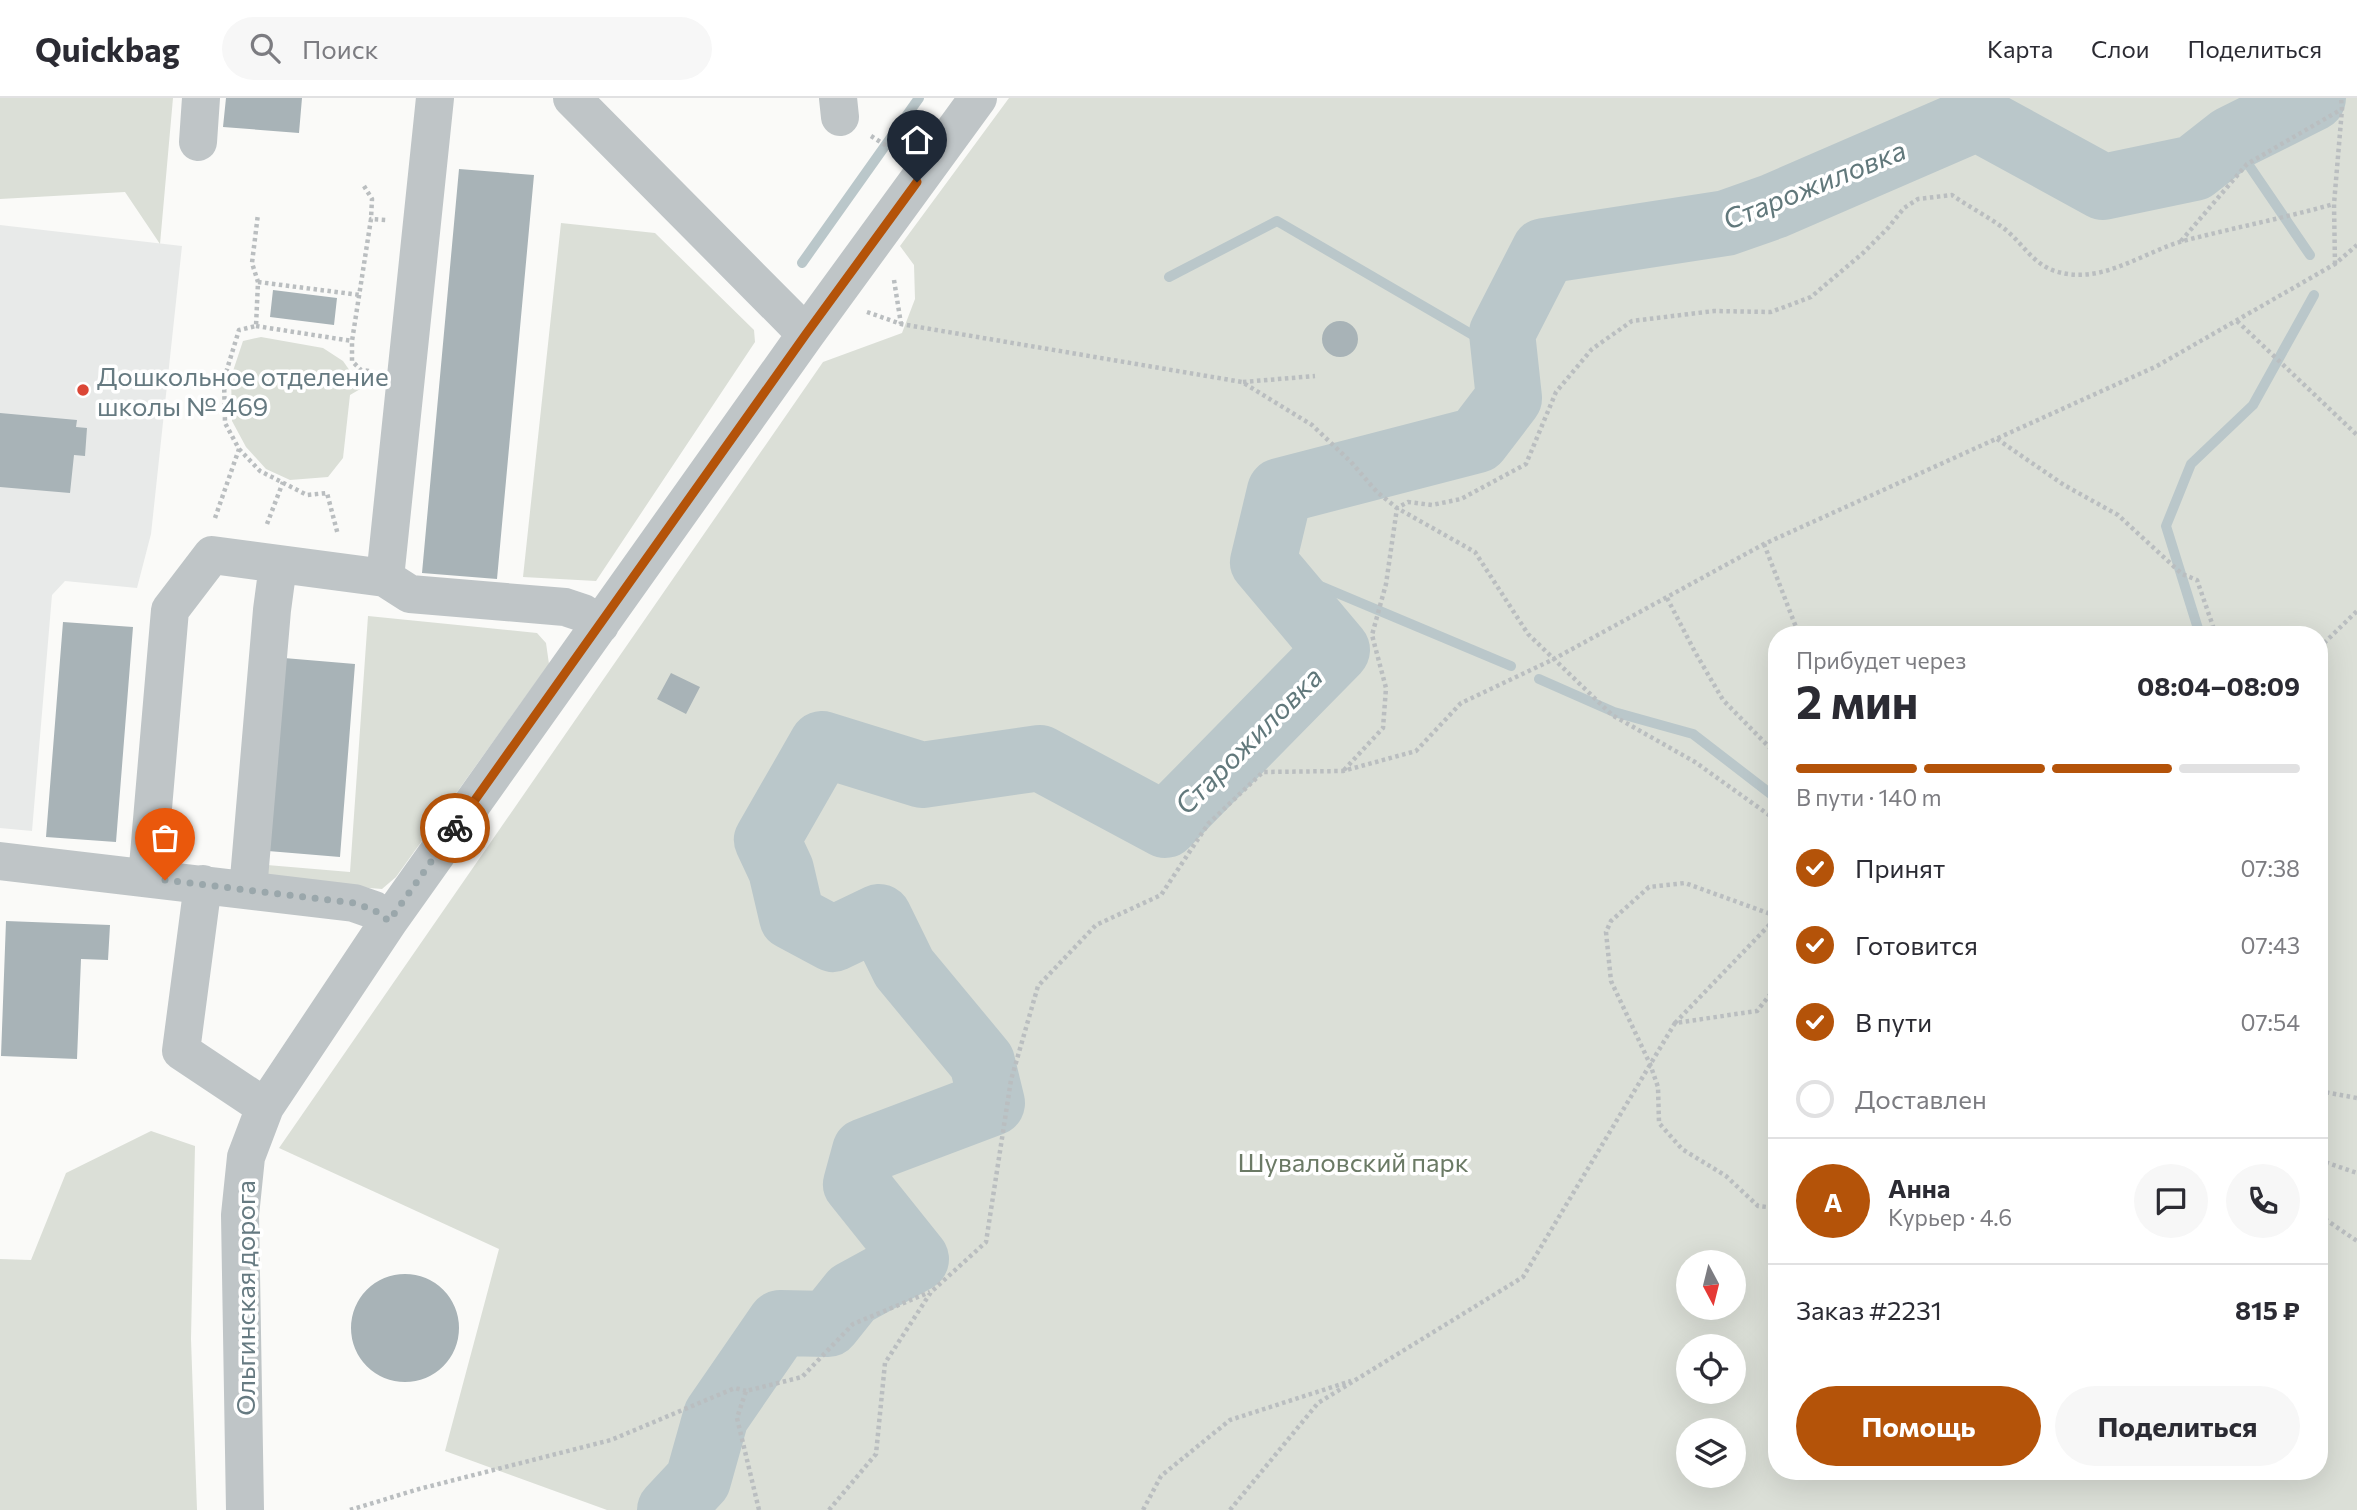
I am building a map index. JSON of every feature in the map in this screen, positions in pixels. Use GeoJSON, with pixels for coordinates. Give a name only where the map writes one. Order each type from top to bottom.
{"type":"FeatureCollection","features":[{"type":"Feature","properties":{"kind":"street"},"geometry":{"type":"LineString","coordinates":[[198,142],[201,98]]}},
{"type":"Feature","properties":{"kind":"street"},"geometry":{"type":"LineString","coordinates":[[386,578],[435,98]]}},
{"type":"Feature","properties":{"kind":"street"},"geometry":{"type":"LineString","coordinates":[[572,98],[806,334]]}},
{"type":"Feature","properties":{"kind":"street","name":"Ольгинская дорога"},"geometry":{"type":"LineString","coordinates":[[245,1510],[240,1215],[246,1157],[265,1107],[389,921],[806,334],[978,98]]}},
{"type":"Feature","properties":{"kind":"street"},"geometry":{"type":"LineString","coordinates":[[147,878],[170,610],[212,555],[386,578],[410,594],[565,607],[583,613],[600,625]]}},
{"type":"Feature","properties":{"kind":"street"},"geometry":{"type":"LineString","coordinates":[[248,890],[278,565]]}},
{"type":"Feature","properties":{"kind":"street"},"geometry":{"type":"LineString","coordinates":[[0,861],[354,903],[374,910],[389,921]]}},
{"type":"Feature","properties":{"kind":"street"},"geometry":{"type":"LineString","coordinates":[[203,884],[181,1051],[265,1107]]}},
{"type":"Feature","properties":{"kind":"path"},"geometry":{"type":"LineString","coordinates":[[2335,264],[2334,204],[2341,98]]}},
{"type":"Feature","properties":{"kind":"path"},"geometry":{"type":"LineString","coordinates":[[2180,242],[2247,164],[2342,109]]}},
{"type":"Feature","properties":{"kind":"path"},"geometry":{"type":"LineString","coordinates":[[364,186],[372,199],[371,219],[352,341],[352,361],[361,370],[407,375]]}},
{"type":"Feature","properties":{"kind":"path"},"geometry":{"type":"LineString","coordinates":[[1397,508],[1408,502],[1432,505],[1461,499],[1526,464],[1556,392],[1592,349],[1632,321],[1714,311],[1770,312],[1811,297],[1863,253],[1904,208],[1918,199],[1952,195],[2006,230],[2034,260],[2055,271],[2086,276],[2119,267],[2180,242],[2334,204]]}},
{"type":"Feature","properties":{"kind":"path"},"geometry":{"type":"LineString","coordinates":[[256,326],[258,282],[252,263],[258,214]]}},
{"type":"Feature","properties":{"kind":"path"},"geometry":{"type":"LineString","coordinates":[[371,219],[422,224]]}},
{"type":"Feature","properties":{"kind":"path"},"geometry":{"type":"LineString","coordinates":[[829,1510],[876,1454],[885,1363],[931,1292],[986,1242],[1011,1080],[1038,986],[1096,925],[1161,895],[1208,824],[1263,772],[1343,771],[1416,751],[1461,704],[1552,660],[1764,544],[2157,366],[2335,264],[2357,245]]}},
{"type":"Feature","properties":{"kind":"path"},"geometry":{"type":"LineString","coordinates":[[893,274],[901,324]]}},
{"type":"Feature","properties":{"kind":"path"},"geometry":{"type":"LineString","coordinates":[[258,282],[360,295]]}},
{"type":"Feature","properties":{"kind":"path"},"geometry":{"type":"LineString","coordinates":[[837,293],[869,314],[901,324],[1242,382],[1315,376]]}},
{"type":"Feature","properties":{"kind":"path"},"geometry":{"type":"LineString","coordinates":[[2237,321],[2357,435]]}},
{"type":"Feature","properties":{"kind":"path"},"geometry":{"type":"LineString","coordinates":[[327,493],[307,495],[260,471],[239,449],[225,423],[224,379],[239,330],[256,326],[352,341]]}},
{"type":"Feature","properties":{"kind":"path"},"geometry":{"type":"LineString","coordinates":[[1242,382],[1312,425],[1351,462],[1365,481],[1397,508],[1475,552],[1528,634],[1612,715],[1695,762],[1768,814]]}},
{"type":"Feature","properties":{"kind":"path"},"geometry":{"type":"LineString","coordinates":[[1997,439],[2064,485],[2118,514],[2182,574],[2197,580],[2213,626]]}},
{"type":"Feature","properties":{"kind":"path"},"geometry":{"type":"LineString","coordinates":[[212,555],[215,516],[239,449]]}},
{"type":"Feature","properties":{"kind":"path"},"geometry":{"type":"LineString","coordinates":[[1343,771],[1383,728],[1386,688],[1373,635],[1386,584],[1397,508]]}},
{"type":"Feature","properties":{"kind":"path"},"geometry":{"type":"LineString","coordinates":[[1764,544],[1796,626]]}},
{"type":"Feature","properties":{"kind":"path"},"geometry":{"type":"LineString","coordinates":[[1667,598],[1723,700],[1768,746]]}},
{"type":"Feature","properties":{"kind":"path"},"geometry":{"type":"LineString","coordinates":[[2328,639],[2357,611]]}},
{"type":"Feature","properties":{"kind":"path"},"geometry":{"type":"LineString","coordinates":[[1768,914],[1685,883],[1649,887],[1611,921],[1606,932],[1611,981],[1650,1063],[1658,1087],[1659,1123],[1682,1149],[1726,1176],[1758,1206],[1768,1207]]}},
{"type":"Feature","properties":{"kind":"path"},"geometry":{"type":"LineString","coordinates":[[1230,1510],[1318,1403],[1523,1277],[1675,1023],[1768,925]]}},
{"type":"Feature","properties":{"kind":"path"},"geometry":{"type":"LineString","coordinates":[[1675,1023],[1757,1012],[1768,998]]}},
{"type":"Feature","properties":{"kind":"path"},"geometry":{"type":"LineString","coordinates":[[2328,1093],[2357,1098]]}},
{"type":"Feature","properties":{"kind":"path"},"geometry":{"type":"LineString","coordinates":[[2328,1163],[2357,1173]]}},
{"type":"Feature","properties":{"kind":"path"},"geometry":{"type":"LineString","coordinates":[[2328,1222],[2357,1241]]}},
{"type":"Feature","properties":{"kind":"path"},"geometry":{"type":"LineString","coordinates":[[350,1510],[419,1489],[611,1440],[735,1388],[746,1391],[802,1377],[853,1324],[931,1292]]}},
{"type":"Feature","properties":{"kind":"path"},"geometry":{"type":"LineString","coordinates":[[1143,1510],[1160,1476],[1230,1420],[1358,1378]]}},
{"type":"Feature","properties":{"kind":"path"},"geometry":{"type":"LineString","coordinates":[[746,1391],[737,1418],[759,1510]]}},
{"type":"Feature","properties":{"kind":"shaded area","name":"Дошкольное отделение школы № 469"},"geometry":{"type":"Polygon","coordinates":[[[0,225],[182,246],[151,534],[137,588],[65,581],[52,595],[32,831],[0,828],[0,225]]]}},
{"type":"Feature","properties":{"kind":"green space"},"geometry":{"type":"Polygon","coordinates":[[[0,98],[173,98],[160,244],[125,192],[0,199],[0,98]]]}},
{"type":"Feature","properties":{"kind":"green space","name":"Шуваловский парк"},"geometry":{"type":"Polygon","coordinates":[[[1009,98],[2357,98],[2357,1510],[607,1510],[445,1451],[499,1249],[279,1148],[823,362],[902,333],[915,299],[914,265],[900,246],[1009,98]]]}},
{"type":"Feature","properties":{"kind":"green space"},"geometry":{"type":"Polygon","coordinates":[[[561,223],[655,233],[754,330],[755,342],[596,581],[523,577],[561,223]]]}},
{"type":"Feature","properties":{"kind":"green space"},"geometry":{"type":"Polygon","coordinates":[[[261,337],[323,348],[343,361],[362,388],[350,395],[343,458],[328,477],[290,480],[266,469],[246,447],[232,421],[231,377],[243,341],[261,337]]]}},
{"type":"Feature","properties":{"kind":"green space"},"geometry":{"type":"Polygon","coordinates":[[[368,616],[537,633],[546,643],[549,664],[396,877],[382,889],[267,880],[267,865],[350,872],[368,616]]]}},
{"type":"Feature","properties":{"kind":"green space"},"geometry":{"type":"Polygon","coordinates":[[[151,1131],[195,1146],[191,1339],[197,1510],[0,1510],[0,1259],[31,1260],[66,1173],[151,1131]]]}},
{"type":"Feature","properties":{"kind":"building"},"geometry":{"type":"Polygon","coordinates":[[[226,98],[302,98],[299,133],[223,127],[226,98]]]}},
{"type":"Feature","properties":{"kind":"building"},"geometry":{"type":"Polygon","coordinates":[[[459,169],[534,175],[497,579],[422,573],[459,169]]]}},
{"type":"Feature","properties":{"kind":"building"},"geometry":{"type":"Polygon","coordinates":[[[273,290],[337,298],[334,325],[270,317],[273,290]]]}},
{"type":"Feature","properties":{"kind":"building"},"geometry":{"type":"Polygon","coordinates":[[[1340,321],[1352,327],[1358,339],[1352,351],[1340,357],[1328,351],[1322,339],[1328,327],[1340,321]]]}},
{"type":"Feature","properties":{"kind":"building"},"geometry":{"type":"Polygon","coordinates":[[[0,413],[77,420],[76,427],[87,428],[85,456],[74,455],[70,493],[0,487],[0,413]]]}},
{"type":"Feature","properties":{"kind":"building"},"geometry":{"type":"Polygon","coordinates":[[[63,622],[133,627],[116,842],[46,837],[63,622]]]}},
{"type":"Feature","properties":{"kind":"building"},"geometry":{"type":"Polygon","coordinates":[[[284,658],[355,664],[340,857],[268,851],[284,658]]]}},
{"type":"Feature","properties":{"kind":"building"},"geometry":{"type":"Polygon","coordinates":[[[671,673],[700,687],[686,714],[657,699],[671,673]]]}},
{"type":"Feature","properties":{"kind":"building"},"geometry":{"type":"Polygon","coordinates":[[[6,921],[110,925],[108,960],[81,959],[77,1059],[1,1056],[6,921]]]}},
{"type":"Feature","properties":{"kind":"building"},"geometry":{"type":"Polygon","coordinates":[[[405,1274],[435,1283],[443,1290],[450,1298],[459,1328],[450,1358],[443,1366],[435,1373],[405,1382],[375,1373],[367,1366],[360,1358],[351,1328],[360,1298],[367,1290],[375,1283],[405,1274]]]}},
{"type":"Feature","properties":{"kind":"waterway"},"geometry":{"type":"LineString","coordinates":[[802,263],[919,98]]}},
{"type":"Feature","properties":{"kind":"waterway","name":"Старожиловка"},"geometry":{"type":"LineString","coordinates":[[670,1510],[698,1480],[716,1416],[780,1323],[828,1324],[852,1294],[916,1259],[856,1184],[865,1151],[992,1103],[982,1062],[904,968],[879,917],[833,939],[792,917],[781,870],[767,840],[822,744],[922,775],[1040,758],[1165,825],[1337,650],[1263,562],[1280,491],[1477,440],[1509,398],[1502,333],[1544,251],[1726,223],[1774,206],[1977,118],[2103,187],[2194,168],[2231,139],[2313,98]]}},
{"type":"Feature","properties":{"kind":"waterway"},"geometry":{"type":"LineString","coordinates":[[2231,139],[2310,255]]}},
{"type":"Feature","properties":{"kind":"waterway"},"geometry":{"type":"LineString","coordinates":[[1169,277],[1277,221],[1478,338],[1502,333]]}},
{"type":"Feature","properties":{"kind":"waterway"},"geometry":{"type":"LineString","coordinates":[[2197,626],[2166,526],[2191,464],[2253,405],[2314,295]]}},
{"type":"Feature","properties":{"kind":"waterway"},"geometry":{"type":"LineString","coordinates":[[1263,562],[1511,666]]}},
{"type":"Feature","properties":{"kind":"waterway"},"geometry":{"type":"LineString","coordinates":[[1539,679],[1614,712],[1693,734],[1768,792]]}},
{"type":"Feature","properties":{"kind":"way so far"},"geometry":{"type":"LineString","coordinates":[[165,880],[354,903],[374,910],[389,921],[455,828]]}},
{"type":"Feature","properties":{"kind":"place","name":"Дошкольное отделение школы № 469"},"geometry":{"type":"Point","coordinates":[83,390]}},
{"type":"Feature","properties":{"kind":"route"},"geometry":{"type":"LineString","coordinates":[[455,828],[917,182]]}}]}
